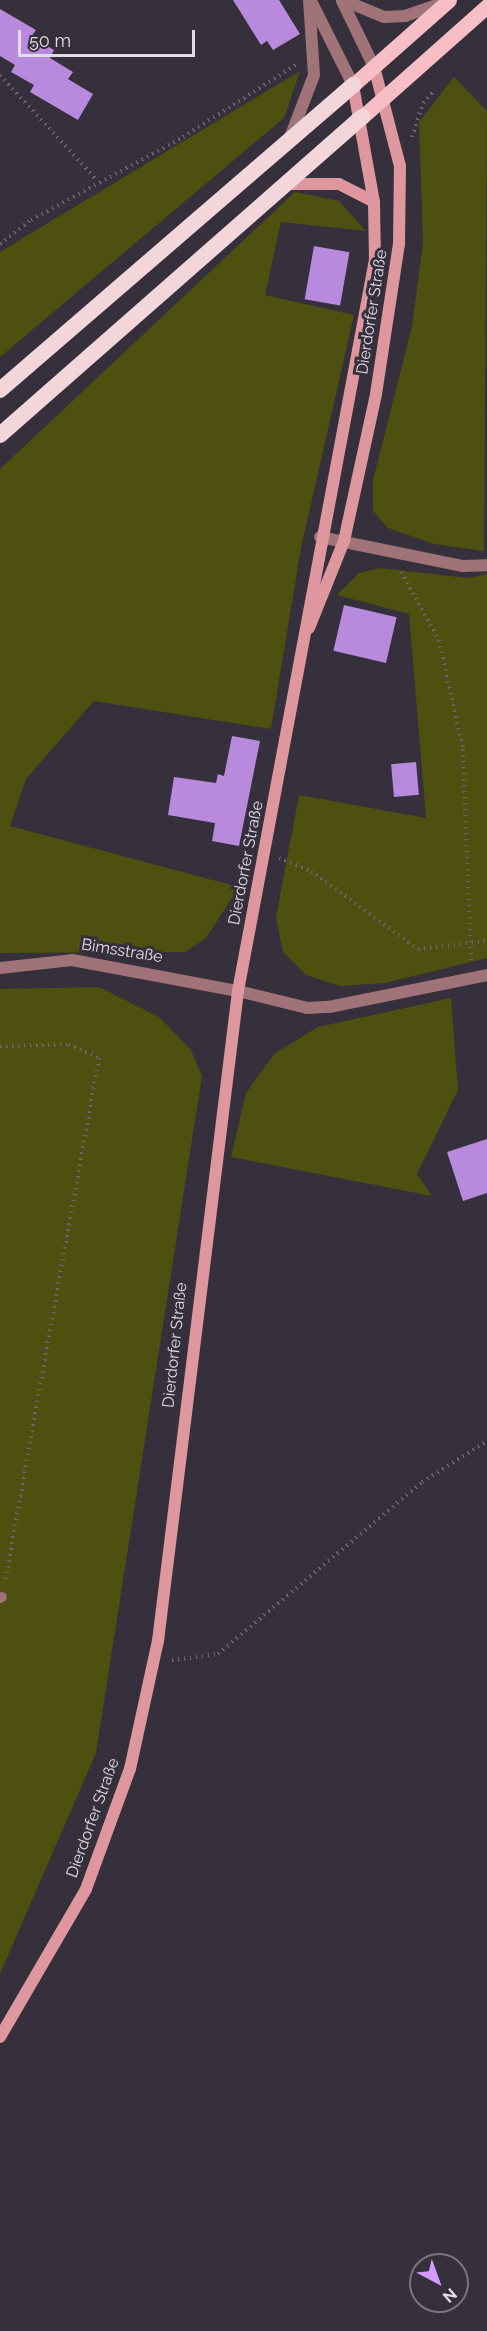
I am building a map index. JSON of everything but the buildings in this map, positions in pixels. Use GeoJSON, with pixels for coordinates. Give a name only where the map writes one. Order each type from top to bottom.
{"type":"FeatureCollection","features":[{"type":"Feature","properties":{"kind":"highway"},"geometry":{"type":"LineString","coordinates":[[0,390],[353,85]]}},
{"type":"Feature","properties":{"kind":"highway"},"geometry":{"type":"LineString","coordinates":[[0,435],[362,117]]}},
{"type":"Feature","properties":{"kind":"main road"},"geometry":{"type":"LineString","coordinates":[[353,85],[448,0]]}},
{"type":"Feature","properties":{"kind":"main road"},"geometry":{"type":"LineString","coordinates":[[362,117],[487,6]]}},
{"type":"Feature","properties":{"kind":"main road","name":"Dierdorfer Straße"},"geometry":{"type":"LineString","coordinates":[[308,630],[344,542],[376,394],[402,221],[400,166],[385,97],[374,67]]}},
{"type":"Feature","properties":{"kind":"main road","name":"Dierdorfer Straße"},"geometry":{"type":"LineString","coordinates":[[0,2037],[86,1889],[130,1769],[154,1662],[238,991],[308,630],[308,599],[369,305],[376,242],[374,202],[362,117],[353,85]]}},
{"type":"Feature","properties":{"kind":"main road"},"geometry":{"type":"LineString","coordinates":[[283,185],[339,184],[374,202]]}},
{"type":"Feature","properties":{"kind":"street"},"geometry":{"type":"LineString","coordinates":[[288,141],[308,100],[315,62],[310,0]]}},
{"type":"Feature","properties":{"kind":"street","name":"Dierdorfer Straße"},"geometry":{"type":"LineString","coordinates":[[310,0],[353,85]]}},
{"type":"Feature","properties":{"kind":"street"},"geometry":{"type":"LineString","coordinates":[[342,0],[384,17],[405,16],[448,0]]}},
{"type":"Feature","properties":{"kind":"street","name":"Dierdorfer Straße"},"geometry":{"type":"LineString","coordinates":[[342,0],[374,67]]}},
{"type":"Feature","properties":{"kind":"street"},"geometry":{"type":"LineString","coordinates":[[320,537],[463,566],[487,565]]}},
{"type":"Feature","properties":{"kind":"street","name":"Bimsstraße"},"geometry":{"type":"LineString","coordinates":[[0,968],[72,960],[318,1007],[487,975]]}},
{"type":"Feature","properties":{"kind":"path"},"geometry":{"type":"LineString","coordinates":[[0,244],[97,180],[183,137],[294,64],[315,62]]}},
{"type":"Feature","properties":{"kind":"path"},"geometry":{"type":"LineString","coordinates":[[0,75],[97,180]]}},
{"type":"Feature","properties":{"kind":"path"},"geometry":{"type":"LineString","coordinates":[[411,149],[416,118],[435,90]]}},
{"type":"Feature","properties":{"kind":"path"},"geometry":{"type":"LineString","coordinates":[[400,553],[401,577],[439,640],[463,749],[472,977]]}},
{"type":"Feature","properties":{"kind":"path"},"geometry":{"type":"LineString","coordinates":[[265,854],[311,871],[418,948],[487,941]]}},
{"type":"Feature","properties":{"kind":"path"},"geometry":{"type":"LineString","coordinates":[[0,1048],[69,1044],[99,1058],[1,1598]]}},
{"type":"Feature","properties":{"kind":"path"},"geometry":{"type":"LineString","coordinates":[[154,1662],[218,1654],[422,1482],[487,1441]]}},
{"type":"Feature","properties":{"kind":"shaded area"},"geometry":{"type":"Polygon","coordinates":[[[300,71],[284,118],[0,357],[0,252],[300,71]]]}},
{"type":"Feature","properties":{"kind":"shaded area"},"geometry":{"type":"Polygon","coordinates":[[[454,77],[487,111],[484,551],[434,544],[388,528],[373,511],[373,480],[412,327],[423,242],[419,122],[454,77]]]}},
{"type":"Feature","properties":{"kind":"shaded area"},"geometry":{"type":"Polygon","coordinates":[[[295,192],[339,201],[366,231],[281,222],[265,295],[354,315],[301,548],[271,729],[94,701],[26,779],[10,826],[239,887],[206,938],[185,952],[0,953],[0,469],[295,192]]]}},
{"type":"Feature","properties":{"kind":"shaded area"},"geometry":{"type":"Polygon","coordinates":[[[380,568],[468,578],[487,574],[487,958],[385,983],[340,986],[306,975],[283,952],[276,917],[299,795],[426,818],[409,614],[337,595],[359,573],[380,568]]]}},
{"type":"Feature","properties":{"kind":"shaded area"},"geometry":{"type":"Polygon","coordinates":[[[99,987],[159,1017],[191,1050],[202,1076],[96,1753],[0,1974],[0,989],[99,987]]]}},
{"type":"Feature","properties":{"kind":"shaded area"},"geometry":{"type":"Polygon","coordinates":[[[451,998],[458,1090],[417,1174],[432,1196],[231,1157],[246,1093],[274,1054],[318,1027],[451,998]]]}}]}
